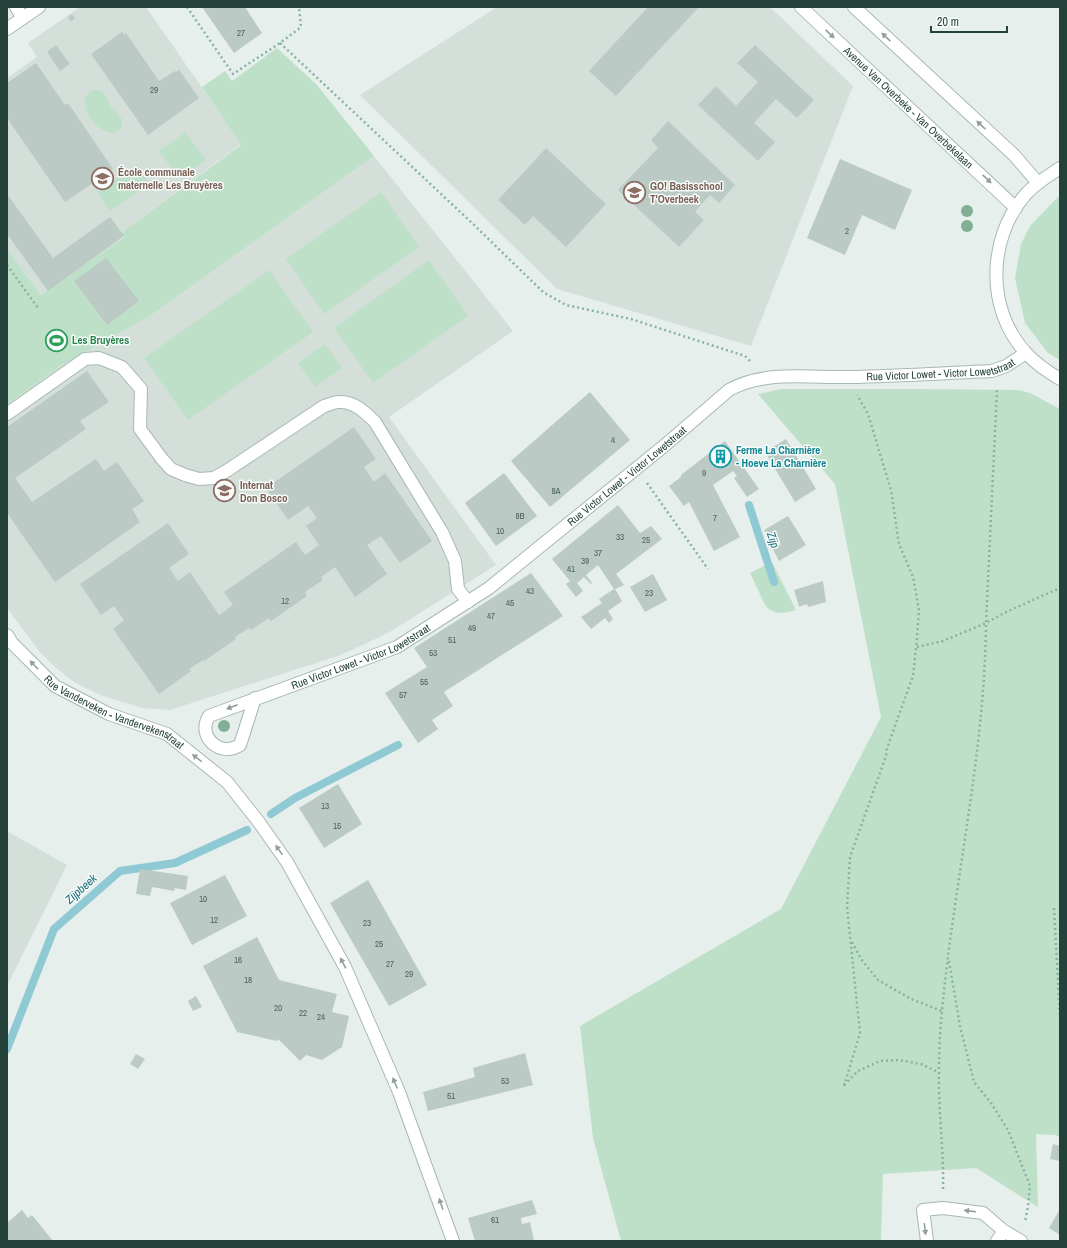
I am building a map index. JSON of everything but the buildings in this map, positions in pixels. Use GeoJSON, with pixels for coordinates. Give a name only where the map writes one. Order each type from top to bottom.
{"type":"FeatureCollection","features":[{"type":"Feature","properties":{"kind":"street"},"geometry":{"type":"LineString","coordinates":[[16,7],[23,18]]}},
{"type":"Feature","properties":{"kind":"street"},"geometry":{"type":"LineString","coordinates":[[7,29],[39,7]]}},
{"type":"Feature","properties":{"kind":"street","name":"Avenue Van Overbeke - Van Overbekelaan"},"geometry":{"type":"LineString","coordinates":[[801,7],[1016,208]]}},
{"type":"Feature","properties":{"kind":"street"},"geometry":{"type":"LineString","coordinates":[[854,7],[1014,155],[1038,183]]}},
{"type":"Feature","properties":{"kind":"street"},"geometry":{"type":"LineString","coordinates":[[1060,168],[1038,183],[1026,194],[1016,208],[1006,224],[996,262],[996,282],[999,301],[1005,320],[1014,337],[1026,353],[1042,368],[1060,379]]}},
{"type":"Feature","properties":{"kind":"street","name":"Rue Victor Lowet - Victor Lowetstraat"},"geometry":{"type":"LineString","coordinates":[[255,698],[240,745],[234,749],[220,748],[211,742],[205,732],[205,723],[209,716],[255,698],[397,647],[468,602],[488,588],[636,469],[729,390],[741,383],[764,377],[848,377],[992,371],[1006,366],[1026,353]]}},
{"type":"Feature","properties":{"kind":"street"},"geometry":{"type":"LineString","coordinates":[[7,414],[85,359],[99,358],[122,367],[141,390],[140,429],[171,469],[199,478],[214,478],[324,406],[339,402],[351,404],[363,410],[376,422],[442,532],[455,561],[458,589],[468,602]]}},
{"type":"Feature","properties":{"kind":"street","name":"Rue Vanderveken - Vandervekenstraat"},"geometry":{"type":"LineString","coordinates":[[7,635],[12,643],[55,686],[109,714],[166,734],[227,782],[258,821],[287,862],[345,967],[399,1092],[453,1241]]}},
{"type":"Feature","properties":{"kind":"street"},"geometry":{"type":"LineString","coordinates":[[926,1241],[923,1210],[943,1208],[983,1213],[1000,1236],[1021,1241]]}},
{"type":"Feature","properties":{"kind":"path"},"geometry":{"type":"LineString","coordinates":[[188,7],[233,74],[301,28],[299,7]]}},
{"type":"Feature","properties":{"kind":"path"},"geometry":{"type":"LineString","coordinates":[[280,43],[472,223],[543,292],[566,305],[631,319],[745,356],[764,377]]}},
{"type":"Feature","properties":{"kind":"path"},"geometry":{"type":"LineString","coordinates":[[7,265],[38,308]]}},
{"type":"Feature","properties":{"kind":"path"},"geometry":{"type":"LineString","coordinates":[[944,1173],[938,1072],[942,1011],[948,956],[972,796],[986,657],[986,623],[998,385]]}},
{"type":"Feature","properties":{"kind":"path"},"geometry":{"type":"LineString","coordinates":[[857,394],[868,414],[891,490],[899,544],[913,577],[919,610],[913,676],[850,857],[847,907],[860,1033],[844,1086],[858,1072],[880,1061],[899,1060],[921,1064],[938,1072]]}},
{"type":"Feature","properties":{"kind":"path"},"geometry":{"type":"LineString","coordinates":[[636,469],[708,569]]}},
{"type":"Feature","properties":{"kind":"path"},"geometry":{"type":"LineString","coordinates":[[916,647],[943,641],[986,623],[1006,612],[1060,588]]}},
{"type":"Feature","properties":{"kind":"path"},"geometry":{"type":"LineString","coordinates":[[1054,908],[1060,1019]]}},
{"type":"Feature","properties":{"kind":"path"},"geometry":{"type":"LineString","coordinates":[[851,940],[861,959],[878,980],[911,999],[942,1011]]}},
{"type":"Feature","properties":{"kind":"path"},"geometry":{"type":"LineString","coordinates":[[948,956],[960,1026],[974,1082],[991,1103],[1008,1130],[1030,1186],[1028,1206],[1021,1241]]}},
{"type":"Feature","properties":{"kind":"shaded area","name":"École communale maternelle Les Bruyères"},"geometry":{"type":"Polygon","coordinates":[[[80,7],[146,7],[241,144],[121,233],[124,236],[41,295],[7,249],[7,78],[37,57],[28,43],[80,7]]]}},
{"type":"Feature","properties":{"kind":"shaded area","name":"GO! Basisschool T'Overbeek"},"geometry":{"type":"Polygon","coordinates":[[[497,7],[770,7],[853,86],[751,346],[557,289],[360,95],[497,7]]]}},
{"type":"Feature","properties":{"kind":"shaded area","name":"Internat Don Bosco"},"geometry":{"type":"Polygon","coordinates":[[[374,156],[513,331],[389,417],[496,565],[393,630],[365,644],[338,656],[170,710],[142,708],[100,695],[74,682],[55,667],[39,651],[7,608],[7,405],[62,365],[150,316],[374,156]]]}},
{"type":"Feature","properties":{"kind":"shaded area"},"geometry":{"type":"Polygon","coordinates":[[[7,831],[67,865],[7,986],[7,831]]]}},
{"type":"Feature","properties":{"kind":"green space"},"geometry":{"type":"Polygon","coordinates":[[[277,48],[317,85],[374,156],[150,316],[62,365],[7,405],[7,249],[41,295],[124,237],[121,233],[241,145],[202,87],[225,71],[232,81],[277,48]]]}},
{"type":"Feature","properties":{"kind":"green space"},"geometry":{"type":"Polygon","coordinates":[[[92,90],[101,91],[104,93],[112,108],[119,114],[122,127],[115,133],[101,129],[89,116],[85,102],[87,95],[92,90]]]}},
{"type":"Feature","properties":{"kind":"green space"},"geometry":{"type":"Polygon","coordinates":[[[185,132],[206,160],[180,179],[159,151],[185,132]]]}},
{"type":"Feature","properties":{"kind":"green space"},"geometry":{"type":"Polygon","coordinates":[[[137,165],[150,184],[110,211],[97,192],[137,165]]]}},
{"type":"Feature","properties":{"kind":"green space"},"geometry":{"type":"Polygon","coordinates":[[[381,192],[419,247],[324,314],[286,259],[381,192]]]}},
{"type":"Feature","properties":{"kind":"green space"},"geometry":{"type":"Polygon","coordinates":[[[1060,196],[1060,360],[1048,353],[1025,323],[1015,278],[1021,244],[1030,226],[1060,196]]]}},
{"type":"Feature","properties":{"kind":"green space"},"geometry":{"type":"Polygon","coordinates":[[[429,260],[468,316],[373,383],[334,328],[429,260]]]}},
{"type":"Feature","properties":{"kind":"green space"},"geometry":{"type":"Polygon","coordinates":[[[269,270],[313,332],[188,420],[144,358],[269,270]]]}},
{"type":"Feature","properties":{"kind":"green space"},"geometry":{"type":"Polygon","coordinates":[[[325,344],[342,368],[315,387],[298,363],[325,344]]]}},
{"type":"Feature","properties":{"kind":"green space"},"geometry":{"type":"Polygon","coordinates":[[[781,389],[1019,390],[1030,393],[1060,409],[1060,1137],[1055,1135],[1036,1134],[1038,1207],[976,1168],[883,1174],[881,1241],[621,1241],[593,1138],[580,1026],[781,909],[881,717],[835,484],[758,394],[781,389]]]}},
{"type":"Feature","properties":{"kind":"green space"},"geometry":{"type":"Polygon","coordinates":[[[772,562],[796,610],[779,613],[772,611],[765,605],[750,573],[772,562]]]}},
{"type":"Feature","properties":{"kind":"waterway","name":"Zijp"},"geometry":{"type":"LineString","coordinates":[[749,505],[774,582]]}},
{"type":"Feature","properties":{"kind":"waterway","name":"Zijpbeek"},"geometry":{"type":"LineString","coordinates":[[271,814],[295,798],[398,745]]}},
{"type":"Feature","properties":{"kind":"waterway","name":"Zijpbeek"},"geometry":{"type":"LineString","coordinates":[[7,1049],[54,929],[120,871],[175,863],[247,830]]}},
{"type":"Feature","properties":{"kind":"place","name":"École communale maternelle Les Bruyères"},"geometry":{"type":"Point","coordinates":[102,178]}},
{"type":"Feature","properties":{"kind":"place","name":"GO! Basisschool T'Overbeek"},"geometry":{"type":"Point","coordinates":[635,192]}},
{"type":"Feature","properties":{"kind":"place","name":"Les Bruyères"},"geometry":{"type":"Point","coordinates":[57,340]}},
{"type":"Feature","properties":{"kind":"place","name":"Ferme La Charnière - Hoeve La Charnière"},"geometry":{"type":"Point","coordinates":[720,456]}},
{"type":"Feature","properties":{"kind":"place","name":"Internat Don Bosco"},"geometry":{"type":"Point","coordinates":[225,491]}}]}
